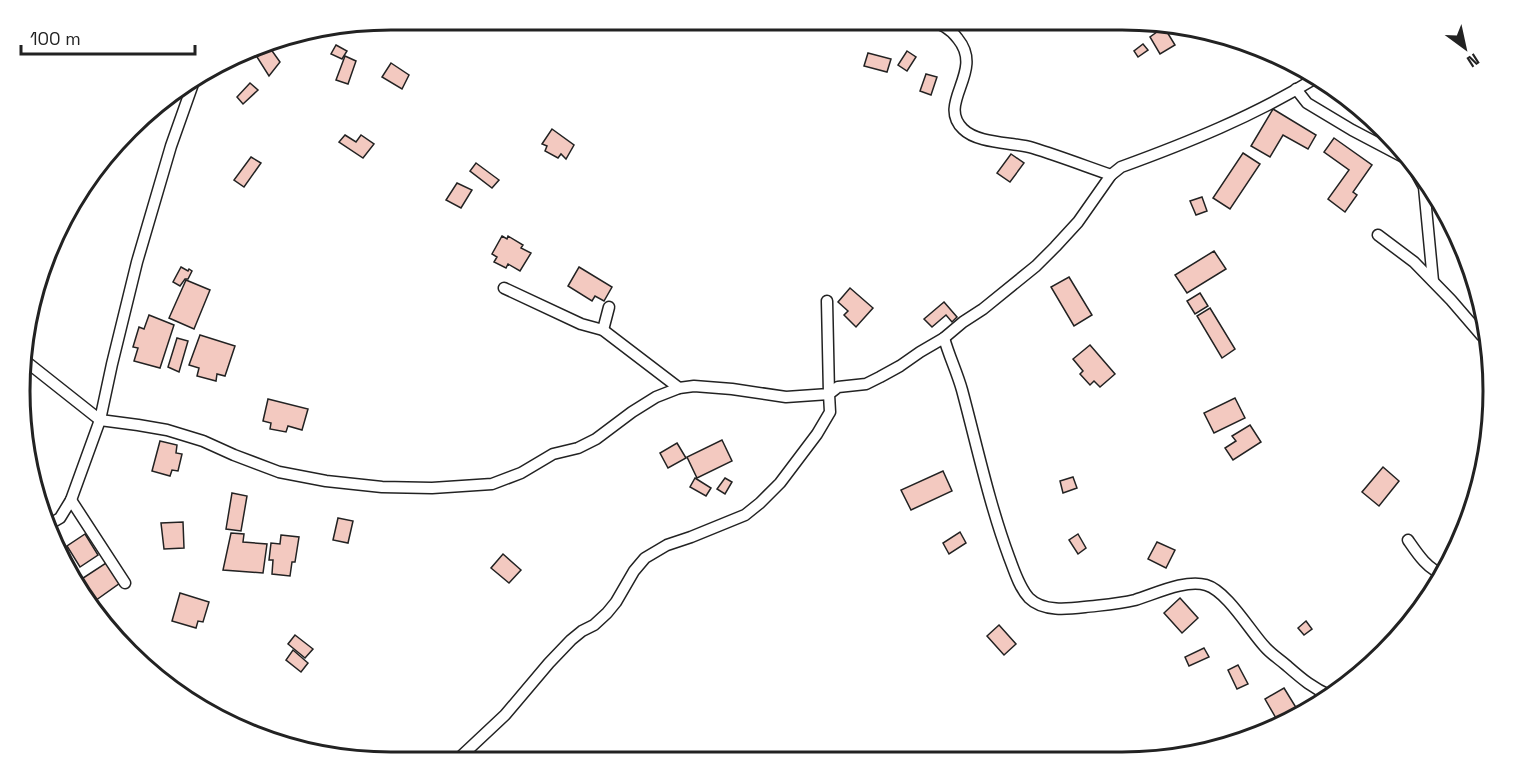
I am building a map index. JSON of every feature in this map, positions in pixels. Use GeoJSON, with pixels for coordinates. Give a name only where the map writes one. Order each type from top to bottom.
{"type":"FeatureCollection","features":[{"type":"Feature","properties":{"kind":"street"},"geometry":{"type":"LineString","coordinates":[[948,30],[963,44],[968,66],[954,104],[955,118],[962,129],[972,136],[1030,147],[1111,175]]}},
{"type":"Feature","properties":{"kind":"street"},"geometry":{"type":"LineString","coordinates":[[31,365],[100,420],[167,430],[203,441],[279,472],[326,481],[382,487],[432,488],[492,484],[521,473],[553,454],[578,448],[596,439],[656,397],[679,388],[694,386],[732,389],[786,397],[829,394],[838,387],[866,384],[880,378],[944,338],[1036,266],[1078,222],[1111,175],[1121,167],[1236,121],[1309,82]]}},
{"type":"Feature","properties":{"kind":"street"},"geometry":{"type":"LineString","coordinates":[[1296,89],[1307,103],[1390,150]]}},
{"type":"Feature","properties":{"kind":"street"},"geometry":{"type":"LineString","coordinates":[[54,521],[60,518],[71,500],[100,420],[137,262],[171,146],[191,91]]}},
{"type":"Feature","properties":{"kind":"street"},"geometry":{"type":"LineString","coordinates":[[1425,194],[1433,281]]}},
{"type":"Feature","properties":{"kind":"street"},"geometry":{"type":"LineString","coordinates":[[1378,235],[1414,262],[1478,331]]}},
{"type":"Feature","properties":{"kind":"street"},"geometry":{"type":"LineString","coordinates":[[504,288],[581,324],[603,330],[679,388]]}},
{"type":"Feature","properties":{"kind":"street"},"geometry":{"type":"LineString","coordinates":[[466,752],[505,715],[571,640],[607,614],[634,571],[645,558],[667,545],[745,515],[780,483],[818,434],[830,412],[827,301]]}},
{"type":"Feature","properties":{"kind":"street"},"geometry":{"type":"LineString","coordinates":[[603,330],[609,307]]}},
{"type":"Feature","properties":{"kind":"street"},"geometry":{"type":"LineString","coordinates":[[944,338],[959,380],[1002,538],[1018,580],[1029,598],[1044,606],[1074,608],[1134,600],[1191,584],[1205,585],[1222,596],[1268,650],[1304,681],[1323,691]]}},
{"type":"Feature","properties":{"kind":"street"},"geometry":{"type":"LineString","coordinates":[[71,500],[124,582]]}},
{"type":"Feature","properties":{"kind":"street"},"geometry":{"type":"LineString","coordinates":[[1408,540],[1435,572]]}},
{"type":"Feature","properties":{"kind":"building"},"geometry":{"type":"Polygon","coordinates":[[[1157,32],[1168,33],[1175,45],[1160,54],[1150,37],[1157,32]]]}},
{"type":"Feature","properties":{"kind":"building"},"geometry":{"type":"Polygon","coordinates":[[[1143,44],[1148,50],[1138,57],[1134,51],[1143,44]]]}},
{"type":"Feature","properties":{"kind":"building"},"geometry":{"type":"Polygon","coordinates":[[[336,45],[347,51],[342,59],[331,54],[336,45]]]}},
{"type":"Feature","properties":{"kind":"building"},"geometry":{"type":"Polygon","coordinates":[[[272,50],[280,62],[269,76],[257,57],[272,50]]]}},
{"type":"Feature","properties":{"kind":"building"},"geometry":{"type":"Polygon","coordinates":[[[907,51],[916,57],[907,71],[898,65],[907,51]]]}},
{"type":"Feature","properties":{"kind":"building"},"geometry":{"type":"Polygon","coordinates":[[[868,53],[891,59],[887,72],[864,66],[868,53]]]}},
{"type":"Feature","properties":{"kind":"building"},"geometry":{"type":"Polygon","coordinates":[[[345,56],[356,61],[348,84],[336,80],[345,56]]]}},
{"type":"Feature","properties":{"kind":"building"},"geometry":{"type":"Polygon","coordinates":[[[391,63],[409,75],[402,89],[382,77],[391,63]]]}},
{"type":"Feature","properties":{"kind":"building"},"geometry":{"type":"Polygon","coordinates":[[[926,74],[937,77],[931,95],[920,91],[926,74]]]}},
{"type":"Feature","properties":{"kind":"building"},"geometry":{"type":"Polygon","coordinates":[[[250,83],[258,90],[243,104],[237,97],[250,83]]]}},
{"type":"Feature","properties":{"kind":"building"},"geometry":{"type":"Polygon","coordinates":[[[1273,109],[1316,135],[1308,149],[1283,135],[1270,157],[1251,146],[1273,109]]]}},
{"type":"Feature","properties":{"kind":"building"},"geometry":{"type":"Polygon","coordinates":[[[552,129],[574,145],[566,159],[561,154],[558,158],[545,151],[547,146],[542,144],[552,129]]]}},
{"type":"Feature","properties":{"kind":"building"},"geometry":{"type":"Polygon","coordinates":[[[345,135],[356,142],[361,135],[374,144],[363,158],[339,142],[345,135]]]}},
{"type":"Feature","properties":{"kind":"building"},"geometry":{"type":"Polygon","coordinates":[[[1334,138],[1372,165],[1353,192],[1357,195],[1345,212],[1328,199],[1349,170],[1324,152],[1334,138]]]}},
{"type":"Feature","properties":{"kind":"building"},"geometry":{"type":"Polygon","coordinates":[[[1243,153],[1260,164],[1230,209],[1213,198],[1243,153]]]}},
{"type":"Feature","properties":{"kind":"building"},"geometry":{"type":"Polygon","coordinates":[[[1011,154],[1024,163],[1010,182],[997,173],[1011,154]]]}},
{"type":"Feature","properties":{"kind":"building"},"geometry":{"type":"Polygon","coordinates":[[[251,157],[261,163],[244,187],[234,180],[251,157]]]}},
{"type":"Feature","properties":{"kind":"building"},"geometry":{"type":"Polygon","coordinates":[[[476,163],[499,180],[492,188],[470,171],[476,163]]]}},
{"type":"Feature","properties":{"kind":"building"},"geometry":{"type":"Polygon","coordinates":[[[457,183],[472,190],[461,208],[446,200],[457,183]]]}},
{"type":"Feature","properties":{"kind":"building"},"geometry":{"type":"Polygon","coordinates":[[[1202,197],[1207,211],[1196,215],[1190,201],[1202,197]]]}},
{"type":"Feature","properties":{"kind":"building"},"geometry":{"type":"Polygon","coordinates":[[[502,236],[507,239],[508,236],[523,245],[521,248],[531,253],[520,271],[508,264],[506,268],[494,262],[497,257],[492,254],[502,236]]]}},
{"type":"Feature","properties":{"kind":"building"},"geometry":{"type":"Polygon","coordinates":[[[1214,251],[1226,269],[1187,293],[1175,275],[1214,251]]]}},
{"type":"Feature","properties":{"kind":"building"},"geometry":{"type":"Polygon","coordinates":[[[181,267],[192,271],[188,279],[185,279],[180,286],[173,282],[181,267]]]}},
{"type":"Feature","properties":{"kind":"building"},"geometry":{"type":"Polygon","coordinates":[[[579,267],[612,287],[604,301],[595,296],[592,301],[568,286],[579,267]]]}},
{"type":"Feature","properties":{"kind":"building"},"geometry":{"type":"Polygon","coordinates":[[[1069,277],[1092,315],[1074,326],[1051,287],[1069,277]]]}},
{"type":"Feature","properties":{"kind":"building"},"geometry":{"type":"Polygon","coordinates":[[[186,280],[210,290],[194,329],[169,318],[186,280]]]}},
{"type":"Feature","properties":{"kind":"building"},"geometry":{"type":"Polygon","coordinates":[[[850,288],[873,308],[856,327],[844,315],[848,311],[838,302],[850,288]]]}},
{"type":"Feature","properties":{"kind":"building"},"geometry":{"type":"Polygon","coordinates":[[[1200,293],[1208,306],[1195,314],[1187,301],[1200,293]]]}},
{"type":"Feature","properties":{"kind":"building"},"geometry":{"type":"Polygon","coordinates":[[[944,302],[957,317],[952,322],[946,315],[932,327],[924,319],[944,302]]]}},
{"type":"Feature","properties":{"kind":"building"},"geometry":{"type":"Polygon","coordinates":[[[1210,308],[1235,349],[1222,358],[1197,316],[1210,308]]]}},
{"type":"Feature","properties":{"kind":"building"},"geometry":{"type":"Polygon","coordinates":[[[149,315],[174,325],[160,368],[134,361],[138,348],[133,347],[139,327],[144,329],[149,315]]]}},
{"type":"Feature","properties":{"kind":"building"},"geometry":{"type":"Polygon","coordinates":[[[200,335],[235,346],[225,376],[217,374],[216,381],[197,376],[199,368],[189,365],[200,335]]]}},
{"type":"Feature","properties":{"kind":"building"},"geometry":{"type":"Polygon","coordinates":[[[177,338],[188,341],[179,372],[168,367],[177,338]]]}},
{"type":"Feature","properties":{"kind":"building"},"geometry":{"type":"Polygon","coordinates":[[[1090,345],[1115,374],[1100,387],[1094,381],[1090,385],[1080,374],[1083,371],[1073,359],[1090,345]]]}},
{"type":"Feature","properties":{"kind":"building"},"geometry":{"type":"Polygon","coordinates":[[[1235,398],[1245,418],[1214,433],[1204,413],[1235,398]]]}},
{"type":"Feature","properties":{"kind":"building"},"geometry":{"type":"Polygon","coordinates":[[[268,399],[308,409],[302,430],[288,426],[286,432],[270,429],[271,423],[263,421],[268,399]]]}},
{"type":"Feature","properties":{"kind":"building"},"geometry":{"type":"Polygon","coordinates":[[[1250,425],[1261,442],[1233,460],[1225,448],[1236,441],[1232,436],[1250,425]]]}},
{"type":"Feature","properties":{"kind":"building"},"geometry":{"type":"Polygon","coordinates":[[[722,440],[732,461],[697,478],[687,457],[722,440]]]}},
{"type":"Feature","properties":{"kind":"building"},"geometry":{"type":"Polygon","coordinates":[[[160,441],[177,445],[176,453],[182,454],[178,471],[172,470],[170,476],[152,471],[160,441]]]}},
{"type":"Feature","properties":{"kind":"building"},"geometry":{"type":"Polygon","coordinates":[[[677,443],[686,458],[668,468],[660,453],[677,443]]]}},
{"type":"Feature","properties":{"kind":"building"},"geometry":{"type":"Polygon","coordinates":[[[1383,467],[1399,481],[1379,506],[1362,492],[1383,467]]]}},
{"type":"Feature","properties":{"kind":"building"},"geometry":{"type":"Polygon","coordinates":[[[943,471],[952,491],[911,510],[901,490],[943,471]]]}},
{"type":"Feature","properties":{"kind":"building"},"geometry":{"type":"Polygon","coordinates":[[[1073,477],[1077,488],[1063,493],[1060,481],[1073,477]]]}},
{"type":"Feature","properties":{"kind":"building"},"geometry":{"type":"Polygon","coordinates":[[[695,478],[711,488],[706,496],[690,487],[695,478]]]}},
{"type":"Feature","properties":{"kind":"building"},"geometry":{"type":"Polygon","coordinates":[[[725,478],[732,482],[725,494],[717,489],[725,478]]]}},
{"type":"Feature","properties":{"kind":"building"},"geometry":{"type":"Polygon","coordinates":[[[232,493],[247,496],[241,531],[226,529],[232,493]]]}},
{"type":"Feature","properties":{"kind":"building"},"geometry":{"type":"Polygon","coordinates":[[[338,518],[353,521],[348,543],[333,540],[338,518]]]}},
{"type":"Feature","properties":{"kind":"building"},"geometry":{"type":"Polygon","coordinates":[[[183,522],[184,548],[164,549],[161,523],[183,522]]]}},
{"type":"Feature","properties":{"kind":"building"},"geometry":{"type":"Polygon","coordinates":[[[960,532],[966,543],[949,554],[943,543],[960,532]]]}},
{"type":"Feature","properties":{"kind":"building"},"geometry":{"type":"Polygon","coordinates":[[[231,533],[244,534],[243,542],[267,544],[263,573],[223,570],[231,533]]]}},
{"type":"Feature","properties":{"kind":"building"},"geometry":{"type":"Polygon","coordinates":[[[85,534],[98,555],[80,567],[67,546],[85,534]]]}},
{"type":"Feature","properties":{"kind":"building"},"geometry":{"type":"Polygon","coordinates":[[[1078,534],[1086,548],[1078,554],[1069,540],[1078,534]]]}},
{"type":"Feature","properties":{"kind":"building"},"geometry":{"type":"Polygon","coordinates":[[[281,535],[299,537],[290,576],[272,574],[273,560],[269,560],[271,543],[280,544],[281,535]]]}},
{"type":"Feature","properties":{"kind":"building"},"geometry":{"type":"Polygon","coordinates":[[[1157,542],[1175,550],[1166,568],[1148,559],[1157,542]]]}},
{"type":"Feature","properties":{"kind":"building"},"geometry":{"type":"Polygon","coordinates":[[[503,554],[521,570],[509,583],[491,568],[503,554]]]}},
{"type":"Feature","properties":{"kind":"building"},"geometry":{"type":"Polygon","coordinates":[[[106,563],[120,583],[97,600],[82,579],[106,563]]]}},
{"type":"Feature","properties":{"kind":"building"},"geometry":{"type":"Polygon","coordinates":[[[180,593],[209,602],[203,622],[198,621],[196,628],[172,621],[180,593]]]}},
{"type":"Feature","properties":{"kind":"building"},"geometry":{"type":"Polygon","coordinates":[[[1180,598],[1198,618],[1182,633],[1164,613],[1180,598]]]}},
{"type":"Feature","properties":{"kind":"building"},"geometry":{"type":"Polygon","coordinates":[[[1306,621],[1312,629],[1304,635],[1298,628],[1306,621]]]}},
{"type":"Feature","properties":{"kind":"building"},"geometry":{"type":"Polygon","coordinates":[[[999,625],[1016,644],[1004,655],[987,636],[999,625]]]}},
{"type":"Feature","properties":{"kind":"building"},"geometry":{"type":"Polygon","coordinates":[[[295,635],[313,649],[305,658],[288,644],[295,635]]]}},
{"type":"Feature","properties":{"kind":"building"},"geometry":{"type":"Polygon","coordinates":[[[1204,648],[1209,657],[1189,666],[1185,657],[1204,648]]]}},
{"type":"Feature","properties":{"kind":"building"},"geometry":{"type":"Polygon","coordinates":[[[293,650],[308,663],[301,672],[286,660],[293,650]]]}},
{"type":"Feature","properties":{"kind":"building"},"geometry":{"type":"Polygon","coordinates":[[[1238,665],[1248,684],[1237,689],[1228,670],[1238,665]]]}},
{"type":"Feature","properties":{"kind":"building"},"geometry":{"type":"Polygon","coordinates":[[[1284,688],[1296,707],[1276,718],[1265,699],[1284,688]]]}}]}
